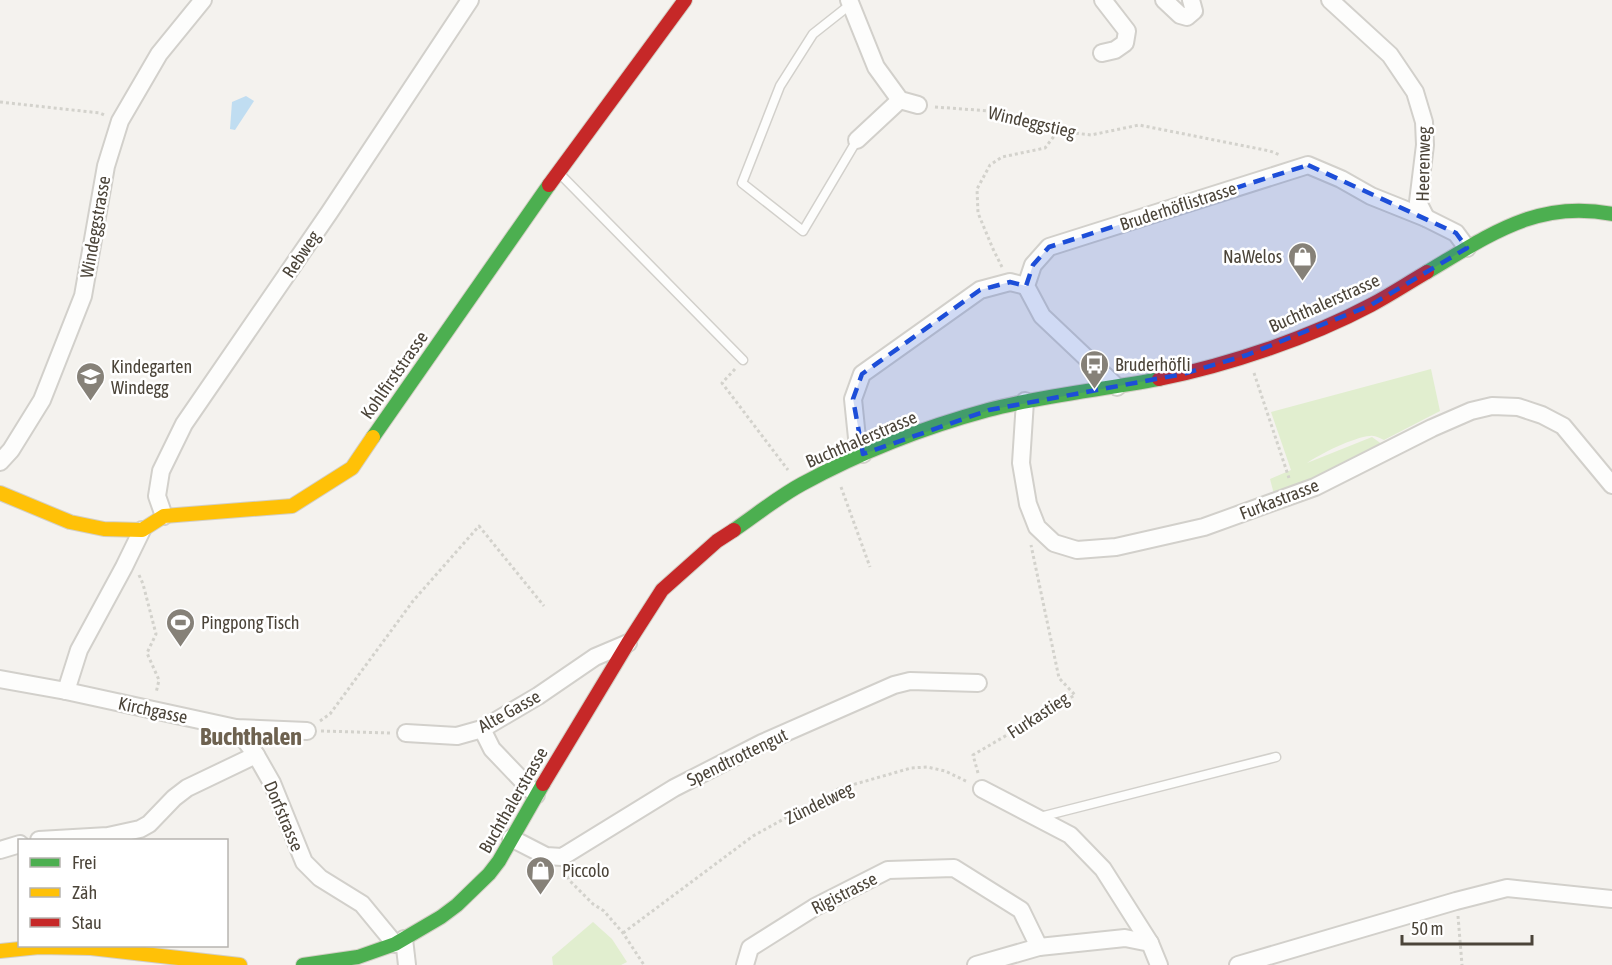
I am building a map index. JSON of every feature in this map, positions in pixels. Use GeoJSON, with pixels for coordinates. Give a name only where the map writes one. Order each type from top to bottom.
{"type":"FeatureCollection","features":[{"type":"Feature","properties":{"kind":"street","name":"Windeggstrasse"},"geometry":{"type":"LineString","coordinates":[[0,462],[42,400],[83,296],[106,166],[120,121],[159,54],[203,0]]}},
{"type":"Feature","properties":{"kind":"street","name":"Rebweg"},"geometry":{"type":"LineString","coordinates":[[164,516],[157,496],[161,471],[184,424],[329,213],[470,0]]}},
{"type":"Feature","properties":{"kind":"street","name":"Kohlfirststrasse"},"geometry":{"type":"LineString","coordinates":[[142,530],[164,516],[292,506],[352,468],[558,171],[685,0]]}},
{"type":"Feature","properties":{"kind":"street"},"geometry":{"type":"LineString","coordinates":[[1102,0],[1127,31],[1125,43],[1115,50],[1102,53]]}},
{"type":"Feature","properties":{"kind":"street"},"geometry":{"type":"LineString","coordinates":[[1164,0],[1180,15],[1187,17],[1194,11],[1191,0]]}},
{"type":"Feature","properties":{"kind":"street","name":"Heerenweg"},"geometry":{"type":"LineString","coordinates":[[1330,0],[1390,55],[1415,92],[1424,122],[1425,145],[1418,201],[1426,218]]}},
{"type":"Feature","properties":{"kind":"street"},"geometry":{"type":"LineString","coordinates":[[850,2],[876,67],[900,100],[918,105]]}},
{"type":"Feature","properties":{"kind":"street"},"geometry":{"type":"LineString","coordinates":[[856,140],[900,100]]}},
{"type":"Feature","properties":{"kind":"street"},"geometry":{"type":"LineString","coordinates":[[1308,165],[1341,179],[1371,196],[1456,233],[1467,248]]}},
{"type":"Feature","properties":{"kind":"street","name":"Bruderhöflistrasse"},"geometry":{"type":"LineString","coordinates":[[1018,284],[1049,247],[1308,165]]}},
{"type":"Feature","properties":{"kind":"street","name":"Buchthalerstrasse"},"geometry":{"type":"LineString","coordinates":[[303,965],[358,957],[399,941],[427,926],[457,905],[499,861],[536,795],[662,590],[717,541],[800,485],[863,454],[946,423],[989,410],[1050,396],[1117,387],[1182,374],[1305,335],[1371,305],[1508,225],[1533,216],[1564,211],[1597,211],[1612,214]]}},
{"type":"Feature","properties":{"kind":"street"},"geometry":{"type":"LineString","coordinates":[[863,454],[857,438],[853,399],[862,374],[980,290],[1018,284],[1042,316],[1117,387]]}},
{"type":"Feature","properties":{"kind":"street"},"geometry":{"type":"LineString","coordinates":[[1025,402],[1021,463],[1028,504],[1037,527]]}},
{"type":"Feature","properties":{"kind":"street","name":"Furkastrasse"},"geometry":{"type":"LineString","coordinates":[[1037,527],[1054,543],[1077,550],[1116,548],[1204,527],[1315,487],[1432,428],[1471,411],[1492,406],[1518,407],[1542,415],[1563,426],[1612,485]]}},
{"type":"Feature","properties":{"kind":"street"},"geometry":{"type":"LineString","coordinates":[[0,493],[70,522],[104,529],[142,530],[79,650],[66,691]]}},
{"type":"Feature","properties":{"kind":"street","name":"Alte Gasse"},"geometry":{"type":"LineString","coordinates":[[406,733],[457,736],[482,729],[538,696],[595,657],[628,644]]}},
{"type":"Feature","properties":{"kind":"street","name":"Kirchgasse"},"geometry":{"type":"LineString","coordinates":[[0,679],[236,728],[307,731]]}},
{"type":"Feature","properties":{"kind":"street","name":"Spendtrottengut"},"geometry":{"type":"LineString","coordinates":[[562,857],[693,778],[762,743],[894,685],[910,681],[978,682]]}},
{"type":"Feature","properties":{"kind":"street","name":"Dorfstrasse"},"geometry":{"type":"LineString","coordinates":[[236,728],[256,755],[272,783],[304,862],[320,878],[362,904],[399,941]]}},
{"type":"Feature","properties":{"kind":"street"},"geometry":{"type":"LineString","coordinates":[[482,729],[492,749],[536,795]]}},
{"type":"Feature","properties":{"kind":"street"},"geometry":{"type":"LineString","coordinates":[[56,839],[108,836],[140,829],[149,824],[187,788],[256,755]]}},
{"type":"Feature","properties":{"kind":"street"},"geometry":{"type":"LineString","coordinates":[[982,789],[1070,835],[1103,869],[1150,943],[1159,965]]}},
{"type":"Feature","properties":{"kind":"street"},"geometry":{"type":"LineString","coordinates":[[511,838],[546,856],[562,857]]}},
{"type":"Feature","properties":{"kind":"street"},"geometry":{"type":"LineString","coordinates":[[0,850],[18,845]]}},
{"type":"Feature","properties":{"kind":"street","name":"Rigistrasse"},"geometry":{"type":"LineString","coordinates":[[745,965],[750,948],[815,907],[888,870],[954,868],[1021,910],[1039,947]]}},
{"type":"Feature","properties":{"kind":"street"},"geometry":{"type":"LineString","coordinates":[[1238,965],[1507,888],[1612,899]]}},
{"type":"Feature","properties":{"kind":"street"},"geometry":{"type":"LineString","coordinates":[[976,965],[1039,947],[1125,938],[1150,943]]}},
{"type":"Feature","properties":{"kind":"street"},"geometry":{"type":"LineString","coordinates":[[399,941],[407,965]]}},
{"type":"Feature","properties":{"kind":"street"},"geometry":{"type":"LineString","coordinates":[[0,951],[39,947],[91,948],[240,965]]}},
{"type":"Feature","properties":{"kind":"lane"},"geometry":{"type":"LineString","coordinates":[[850,2],[813,34],[780,86],[742,183],[803,231],[856,140]]}},
{"type":"Feature","properties":{"kind":"lane"},"geometry":{"type":"LineString","coordinates":[[558,171],[743,360]]}},
{"type":"Feature","properties":{"kind":"lane"},"geometry":{"type":"LineString","coordinates":[[1037,818],[1276,757]]}},
{"type":"Feature","properties":{"kind":"path"},"geometry":{"type":"LineString","coordinates":[[0,102],[100,113],[120,121]]}},
{"type":"Feature","properties":{"kind":"path","name":"Windeggstieg"},"geometry":{"type":"LineString","coordinates":[[918,105],[990,111],[1058,131],[1091,135],[1139,125],[1270,151],[1308,165]]}},
{"type":"Feature","properties":{"kind":"path"},"geometry":{"type":"LineString","coordinates":[[1018,284],[993,249],[978,213],[977,189],[990,165],[1002,157],[1045,148],[1058,131]]}},
{"type":"Feature","properties":{"kind":"path"},"geometry":{"type":"LineString","coordinates":[[1247,355],[1295,495]]}},
{"type":"Feature","properties":{"kind":"path"},"geometry":{"type":"LineString","coordinates":[[743,360],[722,383],[800,485]]}},
{"type":"Feature","properties":{"kind":"path"},"geometry":{"type":"LineString","coordinates":[[834,468],[870,567]]}},
{"type":"Feature","properties":{"kind":"path"},"geometry":{"type":"LineString","coordinates":[[307,731],[330,714],[413,601],[479,526],[544,606]]}},
{"type":"Feature","properties":{"kind":"path","name":"Furkastieg"},"geometry":{"type":"LineString","coordinates":[[982,789],[973,755],[1075,695],[1059,678],[1029,534],[1037,527]]}},
{"type":"Feature","properties":{"kind":"path"},"geometry":{"type":"LineString","coordinates":[[124,567],[139,575],[156,634],[147,653],[159,680],[152,709]]}},
{"type":"Feature","properties":{"kind":"path"},"geometry":{"type":"LineString","coordinates":[[307,731],[406,733]]}},
{"type":"Feature","properties":{"kind":"path","name":"Zündelweg"},"geometry":{"type":"LineString","coordinates":[[623,933],[753,836],[838,789],[911,768],[945,771],[982,789]]}},
{"type":"Feature","properties":{"kind":"path"},"geometry":{"type":"LineString","coordinates":[[562,857],[563,867],[569,880],[593,904],[604,911],[623,933],[644,965]]}},
{"type":"Feature","properties":{"kind":"path"},"geometry":{"type":"LineString","coordinates":[[1456,901],[1462,965]]}},
{"type":"Feature","properties":{"kind":"highlighted area"},"geometry":{"type":"Polygon","coordinates":[[[1308,165],[1456,233],[1467,248],[1371,305],[1247,355],[1183,374],[989,410],[863,454],[853,399],[862,374],[980,290],[1010,282],[1026,286],[1033,265],[1049,247],[1308,165]]]}},
{"type":"Feature","properties":{"kind":"green space"},"geometry":{"type":"Polygon","coordinates":[[[1431,369],[1440,411],[1384,440],[1374,436],[1363,437],[1320,455],[1307,463],[1372,437],[1383,445],[1275,498],[1270,479],[1291,470],[1271,412],[1431,369]]]}},
{"type":"Feature","properties":{"kind":"green space"},"geometry":{"type":"Polygon","coordinates":[[[593,922],[612,939],[627,962],[621,965],[553,965],[552,957],[593,922]]]}},
{"type":"Feature","properties":{"kind":"water"},"geometry":{"type":"Polygon","coordinates":[[[246,96],[254,101],[235,130],[230,129],[232,102],[246,96]]]}},
{"type":"Feature","properties":{"kind":"traffic: fast"},"geometry":{"type":"LineString","coordinates":[[373,437],[549,185]]}},
{"type":"Feature","properties":{"kind":"traffic: fast"},"geometry":{"type":"LineString","coordinates":[[1427,272],[1493,234],[1537,216],[1585,211],[1612,214]]}},
{"type":"Feature","properties":{"kind":"traffic: fast"},"geometry":{"type":"LineString","coordinates":[[734,530],[802,484],[869,451],[916,433],[1009,405],[1159,379]]}},
{"type":"Feature","properties":{"kind":"traffic: fast"},"geometry":{"type":"LineString","coordinates":[[303,965],[358,957],[395,944],[457,905],[499,861],[543,784]]}},
{"type":"Feature","properties":{"kind":"traffic: slow"},"geometry":{"type":"LineString","coordinates":[[0,493],[70,522],[104,529],[142,530],[164,516],[292,506],[352,468],[373,437]]}},
{"type":"Feature","properties":{"kind":"traffic: slow"},"geometry":{"type":"LineString","coordinates":[[0,951],[39,947],[91,948],[240,965]]}},
{"type":"Feature","properties":{"kind":"traffic: jam"},"geometry":{"type":"LineString","coordinates":[[549,185],[685,0]]}},
{"type":"Feature","properties":{"kind":"traffic: jam"},"geometry":{"type":"LineString","coordinates":[[1159,379],[1240,358],[1321,329],[1371,305],[1427,272]]}},
{"type":"Feature","properties":{"kind":"traffic: jam"},"geometry":{"type":"LineString","coordinates":[[543,784],[662,590],[717,541],[734,530]]}},
{"type":"Feature","properties":{"kind":"place","name":"NaWelos"},"geometry":{"type":"Point","coordinates":[1303,282]}},
{"type":"Feature","properties":{"kind":"place","name":"Bruderhöfli"},"geometry":{"type":"Point","coordinates":[1094,390]}},
{"type":"Feature","properties":{"kind":"place","name":"Kindegarten Windegg"},"geometry":{"type":"Point","coordinates":[90,402]}},
{"type":"Feature","properties":{"kind":"place","name":"Pingpong Tisch"},"geometry":{"type":"Point","coordinates":[180,648]}},
{"type":"Feature","properties":{"kind":"place","name":"Piccolo"},"geometry":{"type":"Point","coordinates":[541,896]}},
{"type":"Feature","properties":{"kind":"district","name":"Buchthalen"},"geometry":{"type":"Point","coordinates":[251,736]}}]}
